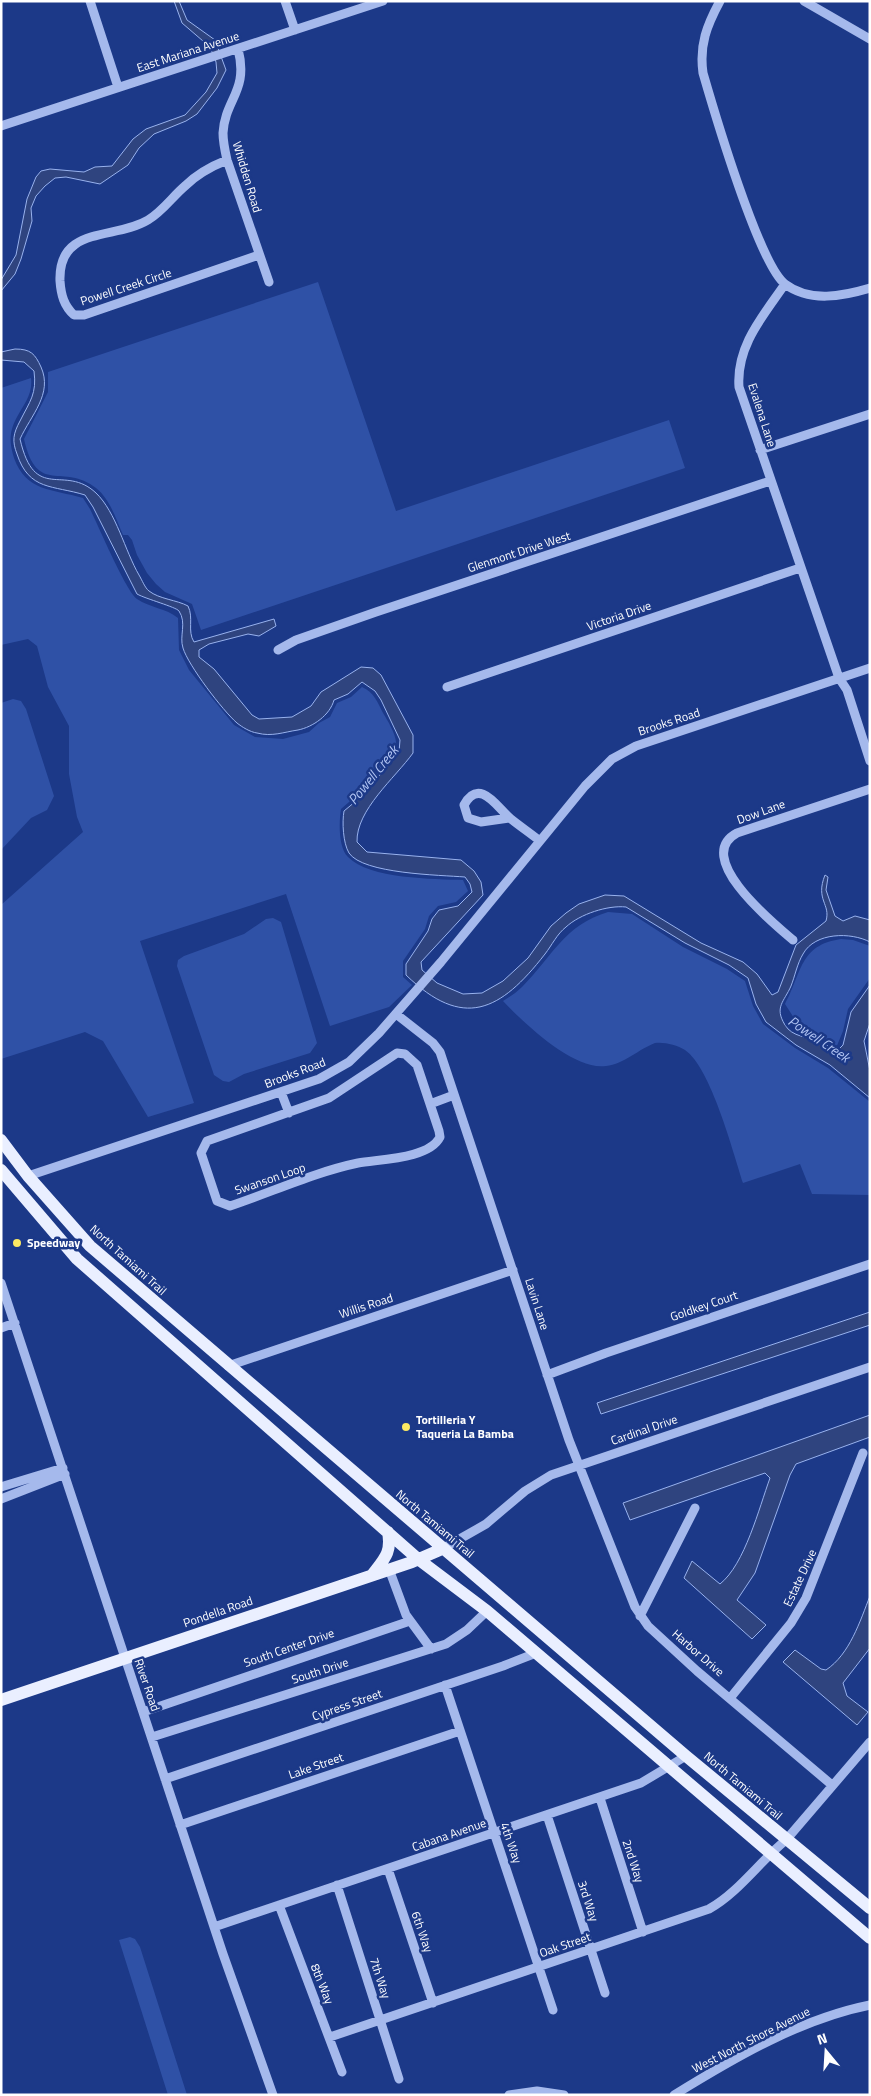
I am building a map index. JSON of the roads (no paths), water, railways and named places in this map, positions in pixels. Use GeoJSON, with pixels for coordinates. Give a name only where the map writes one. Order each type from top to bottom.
{"type":"FeatureCollection","features":[{"type":"Feature","properties":{"kind":"main road","name":"North Tamiami Trail"},"geometry":{"type":"LineString","coordinates":[[1,1140],[28,1176],[90,1246],[442,1549],[786,1840],[870,1908]]}},
{"type":"Feature","properties":{"kind":"main road"},"geometry":{"type":"LineString","coordinates":[[1,1164],[13,1172],[28,1176]]}},
{"type":"Feature","properties":{"kind":"main road"},"geometry":{"type":"LineString","coordinates":[[1,1170],[6,1183],[77,1259],[418,1559],[487,1611],[672,1766],[870,1938]]}},
{"type":"Feature","properties":{"kind":"main road"},"geometry":{"type":"LineString","coordinates":[[6,1183],[26,1185],[50,1201]]}},
{"type":"Feature","properties":{"kind":"main road"},"geometry":{"type":"LineString","coordinates":[[193,1361],[211,1367],[228,1366]]}},
{"type":"Feature","properties":{"kind":"main road"},"geometry":{"type":"LineString","coordinates":[[372,1575],[388,1553],[390,1542],[388,1532]]}},
{"type":"Feature","properties":{"kind":"main road","name":"Pondella Road"},"geometry":{"type":"LineString","coordinates":[[1,1700],[372,1575],[442,1549]]}},
{"type":"Feature","properties":{"kind":"street"},"geometry":{"type":"LineString","coordinates":[[90,1],[118,87]]}},
{"type":"Feature","properties":{"kind":"street"},"geometry":{"type":"LineString","coordinates":[[285,1],[295,30]]}},
{"type":"Feature","properties":{"kind":"street","name":"East Mariana Avenue"},"geometry":{"type":"LineString","coordinates":[[1,126],[383,1]]}},
{"type":"Feature","properties":{"kind":"street"},"geometry":{"type":"LineString","coordinates":[[720,1],[704,35],[701,53],[703,72],[762,246],[776,275],[785,284],[803,292],[831,296],[870,288]]}},
{"type":"Feature","properties":{"kind":"street"},"geometry":{"type":"LineString","coordinates":[[804,1],[870,39]]}},
{"type":"Feature","properties":{"kind":"street","name":"Whidden Road"},"geometry":{"type":"LineString","coordinates":[[238,49],[242,63],[240,84],[223,131],[227,160],[269,282]]}},
{"type":"Feature","properties":{"kind":"street","name":"Powell Creek Circle"},"geometry":{"type":"LineString","coordinates":[[227,160],[205,170],[191,180],[149,220],[130,228],[81,240],[72,246],[62,264],[60,275],[62,296],[67,309],[74,315],[84,315],[259,255]]}},
{"type":"Feature","properties":{"kind":"street","name":"Evalena Lane"},"geometry":{"type":"LineString","coordinates":[[785,284],[750,335],[739,366],[740,394],[800,568],[839,678],[846,690],[870,761]]}},
{"type":"Feature","properties":{"kind":"street"},"geometry":{"type":"LineString","coordinates":[[760,450],[870,414]]}},
{"type":"Feature","properties":{"kind":"street","name":"Glenmont Drive West"},"geometry":{"type":"LineString","coordinates":[[278,650],[296,640],[371,614],[770,481]]}},
{"type":"Feature","properties":{"kind":"street","name":"Victoria Drive"},"geometry":{"type":"LineString","coordinates":[[447,687],[800,568]]}},
{"type":"Feature","properties":{"kind":"street","name":"Brooks Road"},"geometry":{"type":"LineString","coordinates":[[28,1176],[281,1092],[329,1074],[344,1065],[358,1054],[396,1014],[432,973],[585,786],[620,754],[636,746],[870,668]]}},
{"type":"Feature","properties":{"kind":"street","name":"Dow Lane"},"geometry":{"type":"LineString","coordinates":[[793,940],[746,897],[726,863],[723,855],[724,845],[729,838],[744,830],[870,788]]}},
{"type":"Feature","properties":{"kind":"street"},"geometry":{"type":"LineString","coordinates":[[510,818],[474,822],[468,818],[464,805],[467,798],[475,794],[482,794],[491,798],[510,818],[540,841]]}},
{"type":"Feature","properties":{"kind":"street","name":"Lavin Lane"},"geometry":{"type":"LineString","coordinates":[[396,1014],[433,1043],[440,1052],[547,1375],[629,1598],[640,1616]]}},
{"type":"Feature","properties":{"kind":"street","name":"Swanson Loop"},"geometry":{"type":"LineString","coordinates":[[397,1053],[405,1054],[417,1065],[440,1137],[432,1147],[408,1156],[348,1166],[230,1206],[217,1201],[202,1159],[201,1153],[204,1144],[217,1137],[289,1113],[329,1098],[347,1088],[397,1053]]}},
{"type":"Feature","properties":{"kind":"street"},"geometry":{"type":"LineString","coordinates":[[281,1092],[289,1113]]}},
{"type":"Feature","properties":{"kind":"street"},"geometry":{"type":"LineString","coordinates":[[430,1104],[454,1095]]}},
{"type":"Feature","properties":{"kind":"street","name":"Goldkey Court"},"geometry":{"type":"LineString","coordinates":[[547,1375],[606,1353],[870,1264]]}},
{"type":"Feature","properties":{"kind":"street","name":"Willis Road"},"geometry":{"type":"LineString","coordinates":[[228,1366],[512,1270]]}},
{"type":"Feature","properties":{"kind":"street","name":"River Road"},"geometry":{"type":"LineString","coordinates":[[1,1283],[214,1927],[273,2095]]}},
{"type":"Feature","properties":{"kind":"street"},"geometry":{"type":"LineString","coordinates":[[1,1328],[15,1323]]}},
{"type":"Feature","properties":{"kind":"street","name":"Cardinal Drive"},"geometry":{"type":"LineString","coordinates":[[442,1549],[495,1518],[533,1485],[551,1475],[870,1367]]}},
{"type":"Feature","properties":{"kind":"street","name":"Estate Drive"},"geometry":{"type":"LineString","coordinates":[[731,1697],[791,1623],[806,1598],[863,1453]]}},
{"type":"Feature","properties":{"kind":"street"},"geometry":{"type":"LineString","coordinates":[[1,1486],[23,1479],[64,1471]]}},
{"type":"Feature","properties":{"kind":"street"},"geometry":{"type":"LineString","coordinates":[[1,1499],[64,1471]]}},
{"type":"Feature","properties":{"kind":"street"},"geometry":{"type":"LineString","coordinates":[[23,1479],[26,1489]]}},
{"type":"Feature","properties":{"kind":"street"},"geometry":{"type":"LineString","coordinates":[[640,1616],[695,1508]]}},
{"type":"Feature","properties":{"kind":"street"},"geometry":{"type":"LineString","coordinates":[[389,1569],[403,1609],[431,1649]]}},
{"type":"Feature","properties":{"kind":"street","name":"South Drive"},"geometry":{"type":"LineString","coordinates":[[152,1737],[446,1644],[467,1630],[487,1611]]}},
{"type":"Feature","properties":{"kind":"street","name":"Harbor Drive"},"geometry":{"type":"LineString","coordinates":[[640,1616],[648,1626],[698,1671],[731,1697],[832,1785]]}},
{"type":"Feature","properties":{"kind":"street","name":"South Center Drive"},"geometry":{"type":"LineString","coordinates":[[143,1712],[410,1621]]}},
{"type":"Feature","properties":{"kind":"street","name":"Cypress Street"},"geometry":{"type":"LineString","coordinates":[[165,1779],[445,1685],[536,1652]]}},
{"type":"Feature","properties":{"kind":"street","name":"4th Way"},"geometry":{"type":"LineString","coordinates":[[445,1685],[553,2010]]}},
{"type":"Feature","properties":{"kind":"street","name":"Lake Street"},"geometry":{"type":"LineString","coordinates":[[180,1825],[460,1731]]}},
{"type":"Feature","properties":{"kind":"street","name":"Oak Street"},"geometry":{"type":"LineString","coordinates":[[330,2037],[698,1914],[718,1904],[733,1892],[770,1853],[786,1840],[870,1742]]}},
{"type":"Feature","properties":{"kind":"street","name":"Cabana Avenue"},"geometry":{"type":"LineString","coordinates":[[214,1927],[647,1781],[686,1756]]}},
{"type":"Feature","properties":{"kind":"street","name":"2nd Way"},"geometry":{"type":"LineString","coordinates":[[600,1798],[644,1932]]}},
{"type":"Feature","properties":{"kind":"street","name":"3rd Way"},"geometry":{"type":"LineString","coordinates":[[547,1815],[606,1993]]}},
{"type":"Feature","properties":{"kind":"street","name":"6th Way"},"geometry":{"type":"LineString","coordinates":[[388,1869],[433,2002]]}},
{"type":"Feature","properties":{"kind":"street","name":"7th Way"},"geometry":{"type":"LineString","coordinates":[[338,1885],[399,2079]]}},
{"type":"Feature","properties":{"kind":"street","name":"8th Way"},"geometry":{"type":"LineString","coordinates":[[279,1905],[342,2072]]}},
{"type":"Feature","properties":{"kind":"street","name":"West North Shore Avenue"},"geometry":{"type":"LineString","coordinates":[[674,2095],[717,2069],[796,2030],[831,2016],[870,2004]]}},
{"type":"Feature","properties":{"kind":"street"},"geometry":{"type":"LineString","coordinates":[[509,2095],[537,2091],[564,2095]]}},
{"type":"Feature","properties":{"kind":"place","name":"Speedway"},"geometry":{"type":"Point","coordinates":[17,1243]}},
{"type":"Feature","properties":{"kind":"place","name":"Tortilleria Y Taqueria La Bamba"},"geometry":{"type":"Point","coordinates":[406,1427]}},
{"type":"Feature","properties":{"kind":"water label","name":"Powell Creek"},"geometry":{"type":"Point","coordinates":[373,775]}},
{"type":"Feature","properties":{"kind":"water label","name":"Powell Creek"},"geometry":{"type":"Point","coordinates":[819,1039]}}]}
